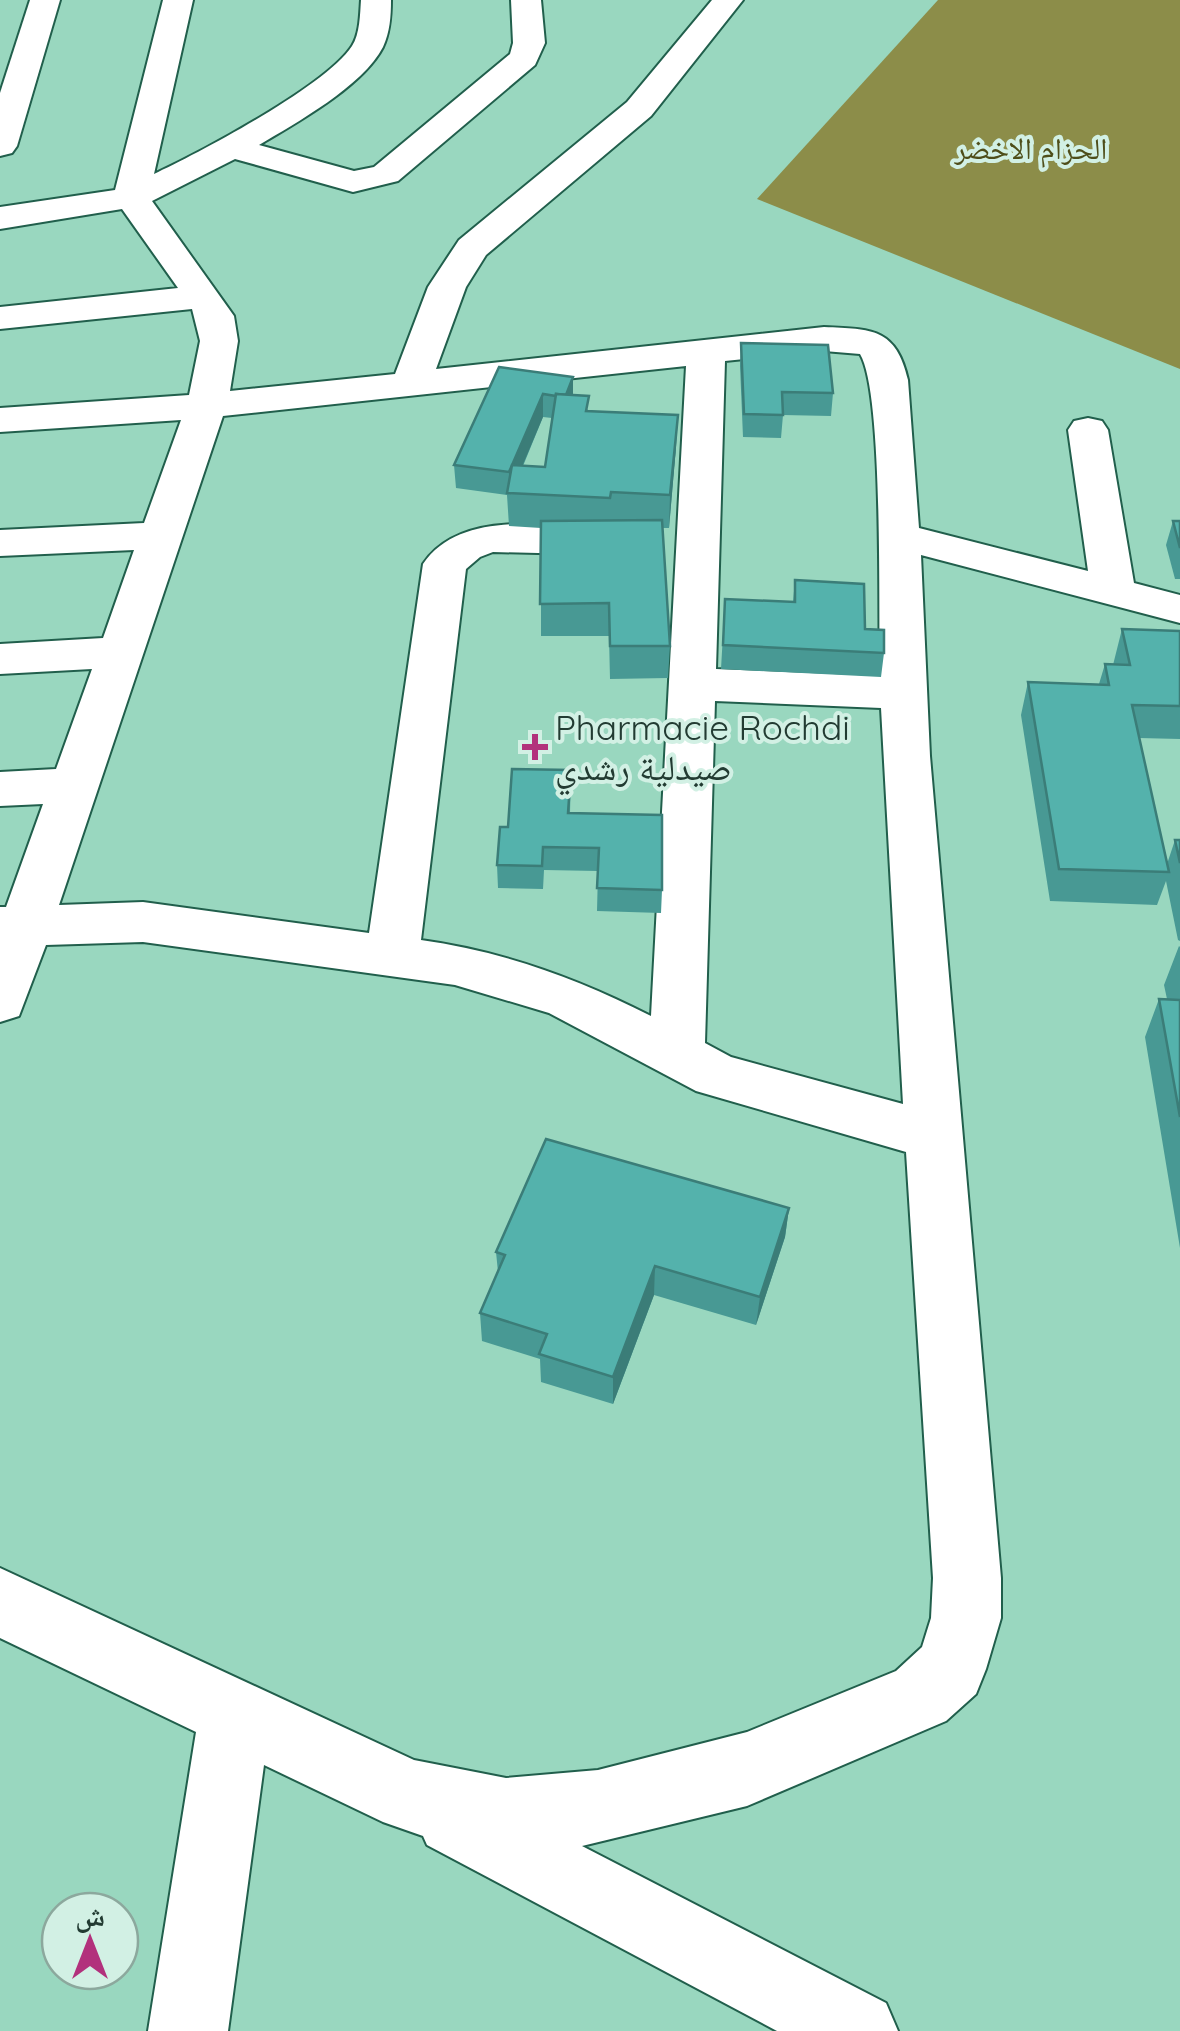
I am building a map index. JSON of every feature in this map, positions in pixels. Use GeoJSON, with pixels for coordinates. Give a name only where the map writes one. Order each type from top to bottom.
{"type":"FeatureCollection","features":[{"type":"Feature","properties":{"kind":"street"},"geometry":{"type":"LineString","coordinates":[[45,0],[18,158],[51,210]]}},
{"type":"Feature","properties":{"kind":"street"},"geometry":{"type":"LineString","coordinates":[[0,1000],[13,926],[75,785],[206,406],[221,343],[218,318],[131,197],[178,0]]}},
{"type":"Feature","properties":{"kind":"street"},"geometry":{"type":"LineString","coordinates":[[0,218],[131,197],[232,148],[359,58],[368,48],[376,0]]}},
{"type":"Feature","properties":{"kind":"street"},"geometry":{"type":"LineString","coordinates":[[232,148],[353,182],[386,174],[524,58],[529,43],[526,0]]}},
{"type":"Feature","properties":{"kind":"street"},"geometry":{"type":"LineString","coordinates":[[410,384],[448,287],[472,248],[639,109],[713,6]]}},
{"type":"Feature","properties":{"kind":"street"},"geometry":{"type":"LineString","coordinates":[[0,318],[204,296]]}},
{"type":"Feature","properties":{"kind":"street"},"geometry":{"type":"LineString","coordinates":[[0,420],[206,406],[824,339],[862,340],[883,357],[888,380],[933,1136],[968,1578],[966,1618],[952,1668],[921,1696],[747,1769],[598,1807],[506,1815],[409,1796]]}},
{"type":"Feature","properties":{"kind":"street"},"geometry":{"type":"LineString","coordinates":[[677,1054],[706,352]]}},
{"type":"Feature","properties":{"kind":"street"},"geometry":{"type":"LineString","coordinates":[[1088,430],[1113,591]]}},
{"type":"Feature","properties":{"kind":"street"},"geometry":{"type":"LineString","coordinates":[[0,542],[161,536]]}},
{"type":"Feature","properties":{"kind":"street"},"geometry":{"type":"LineString","coordinates":[[898,536],[1180,609]]}},
{"type":"Feature","properties":{"kind":"street"},"geometry":{"type":"LineString","coordinates":[[392,957],[445,564],[465,546],[490,539],[696,543]]}},
{"type":"Feature","properties":{"kind":"street"},"geometry":{"type":"LineString","coordinates":[[0,659],[120,652]]}},
{"type":"Feature","properties":{"kind":"street"},"geometry":{"type":"LineString","coordinates":[[691,684],[904,692]]}},
{"type":"Feature","properties":{"kind":"street"},"geometry":{"type":"LineString","coordinates":[[0,789],[75,785]]}},
{"type":"Feature","properties":{"kind":"street"},"geometry":{"type":"LineString","coordinates":[[13,926],[143,922],[455,965],[566,998],[716,1075],[933,1136]]}},
{"type":"Feature","properties":{"kind":"street"},"geometry":{"type":"LineString","coordinates":[[0,1602],[409,1796],[858,2031]]}},
{"type":"Feature","properties":{"kind":"street"},"geometry":{"type":"LineString","coordinates":[[188,2031],[235,1714]]}},
{"type":"Feature","properties":{"kind":"green space","name":"الحزام الاخضر"},"geometry":{"type":"Polygon","coordinates":[[[938,0],[1180,0],[1180,369],[757,199],[938,0]]]}},
{"type":"Feature","properties":{"kind":"building"},"geometry":{"type":"Polygon","coordinates":[[[741,343],[828,345],[833,393],[782,392],[783,415],[744,414],[741,343]]]}},
{"type":"Feature","properties":{"kind":"building"},"geometry":{"type":"Polygon","coordinates":[[[499,367],[573,377],[566,395],[543,394],[509,472],[454,465],[499,367]]]}},
{"type":"Feature","properties":{"kind":"building"},"geometry":{"type":"Polygon","coordinates":[[[556,394],[589,396],[586,411],[678,415],[670,495],[611,492],[610,498],[507,493],[512,465],[545,467],[556,394]]]}},
{"type":"Feature","properties":{"kind":"building"},"geometry":{"type":"Polygon","coordinates":[[[662,520],[670,646],[610,646],[609,603],[540,604],[541,521],[662,520]]]}},
{"type":"Feature","properties":{"kind":"building"},"geometry":{"type":"Polygon","coordinates":[[[1173,521],[1180,521],[1180,548],[1173,521]]]}},
{"type":"Feature","properties":{"kind":"building"},"geometry":{"type":"Polygon","coordinates":[[[795,580],[864,584],[865,629],[884,630],[884,653],[723,645],[725,599],[795,602],[795,580]]]}},
{"type":"Feature","properties":{"kind":"building"},"geometry":{"type":"Polygon","coordinates":[[[1122,629],[1180,631],[1180,706],[1132,705],[1169,872],[1059,869],[1028,682],[1109,685],[1105,664],[1130,665],[1122,629]]]}},
{"type":"Feature","properties":{"kind":"building"},"geometry":{"type":"Polygon","coordinates":[[[512,769],[571,770],[568,813],[662,815],[662,890],[597,888],[599,848],[543,847],[542,866],[497,865],[500,827],[508,827],[512,769]]]}},
{"type":"Feature","properties":{"kind":"building"},"geometry":{"type":"Polygon","coordinates":[[[1159,999],[1180,1000],[1180,1117],[1159,999]]]}},
{"type":"Feature","properties":{"kind":"building"},"geometry":{"type":"Polygon","coordinates":[[[546,1139],[789,1208],[760,1297],[655,1266],[613,1377],[539,1354],[547,1334],[480,1313],[505,1255],[496,1252],[546,1139]]]}},
{"type":"Feature","properties":{"kind":"place","name":"Pharmacie Rochdi صيدلية رشدي"},"geometry":{"type":"Point","coordinates":[535,747]}}]}
